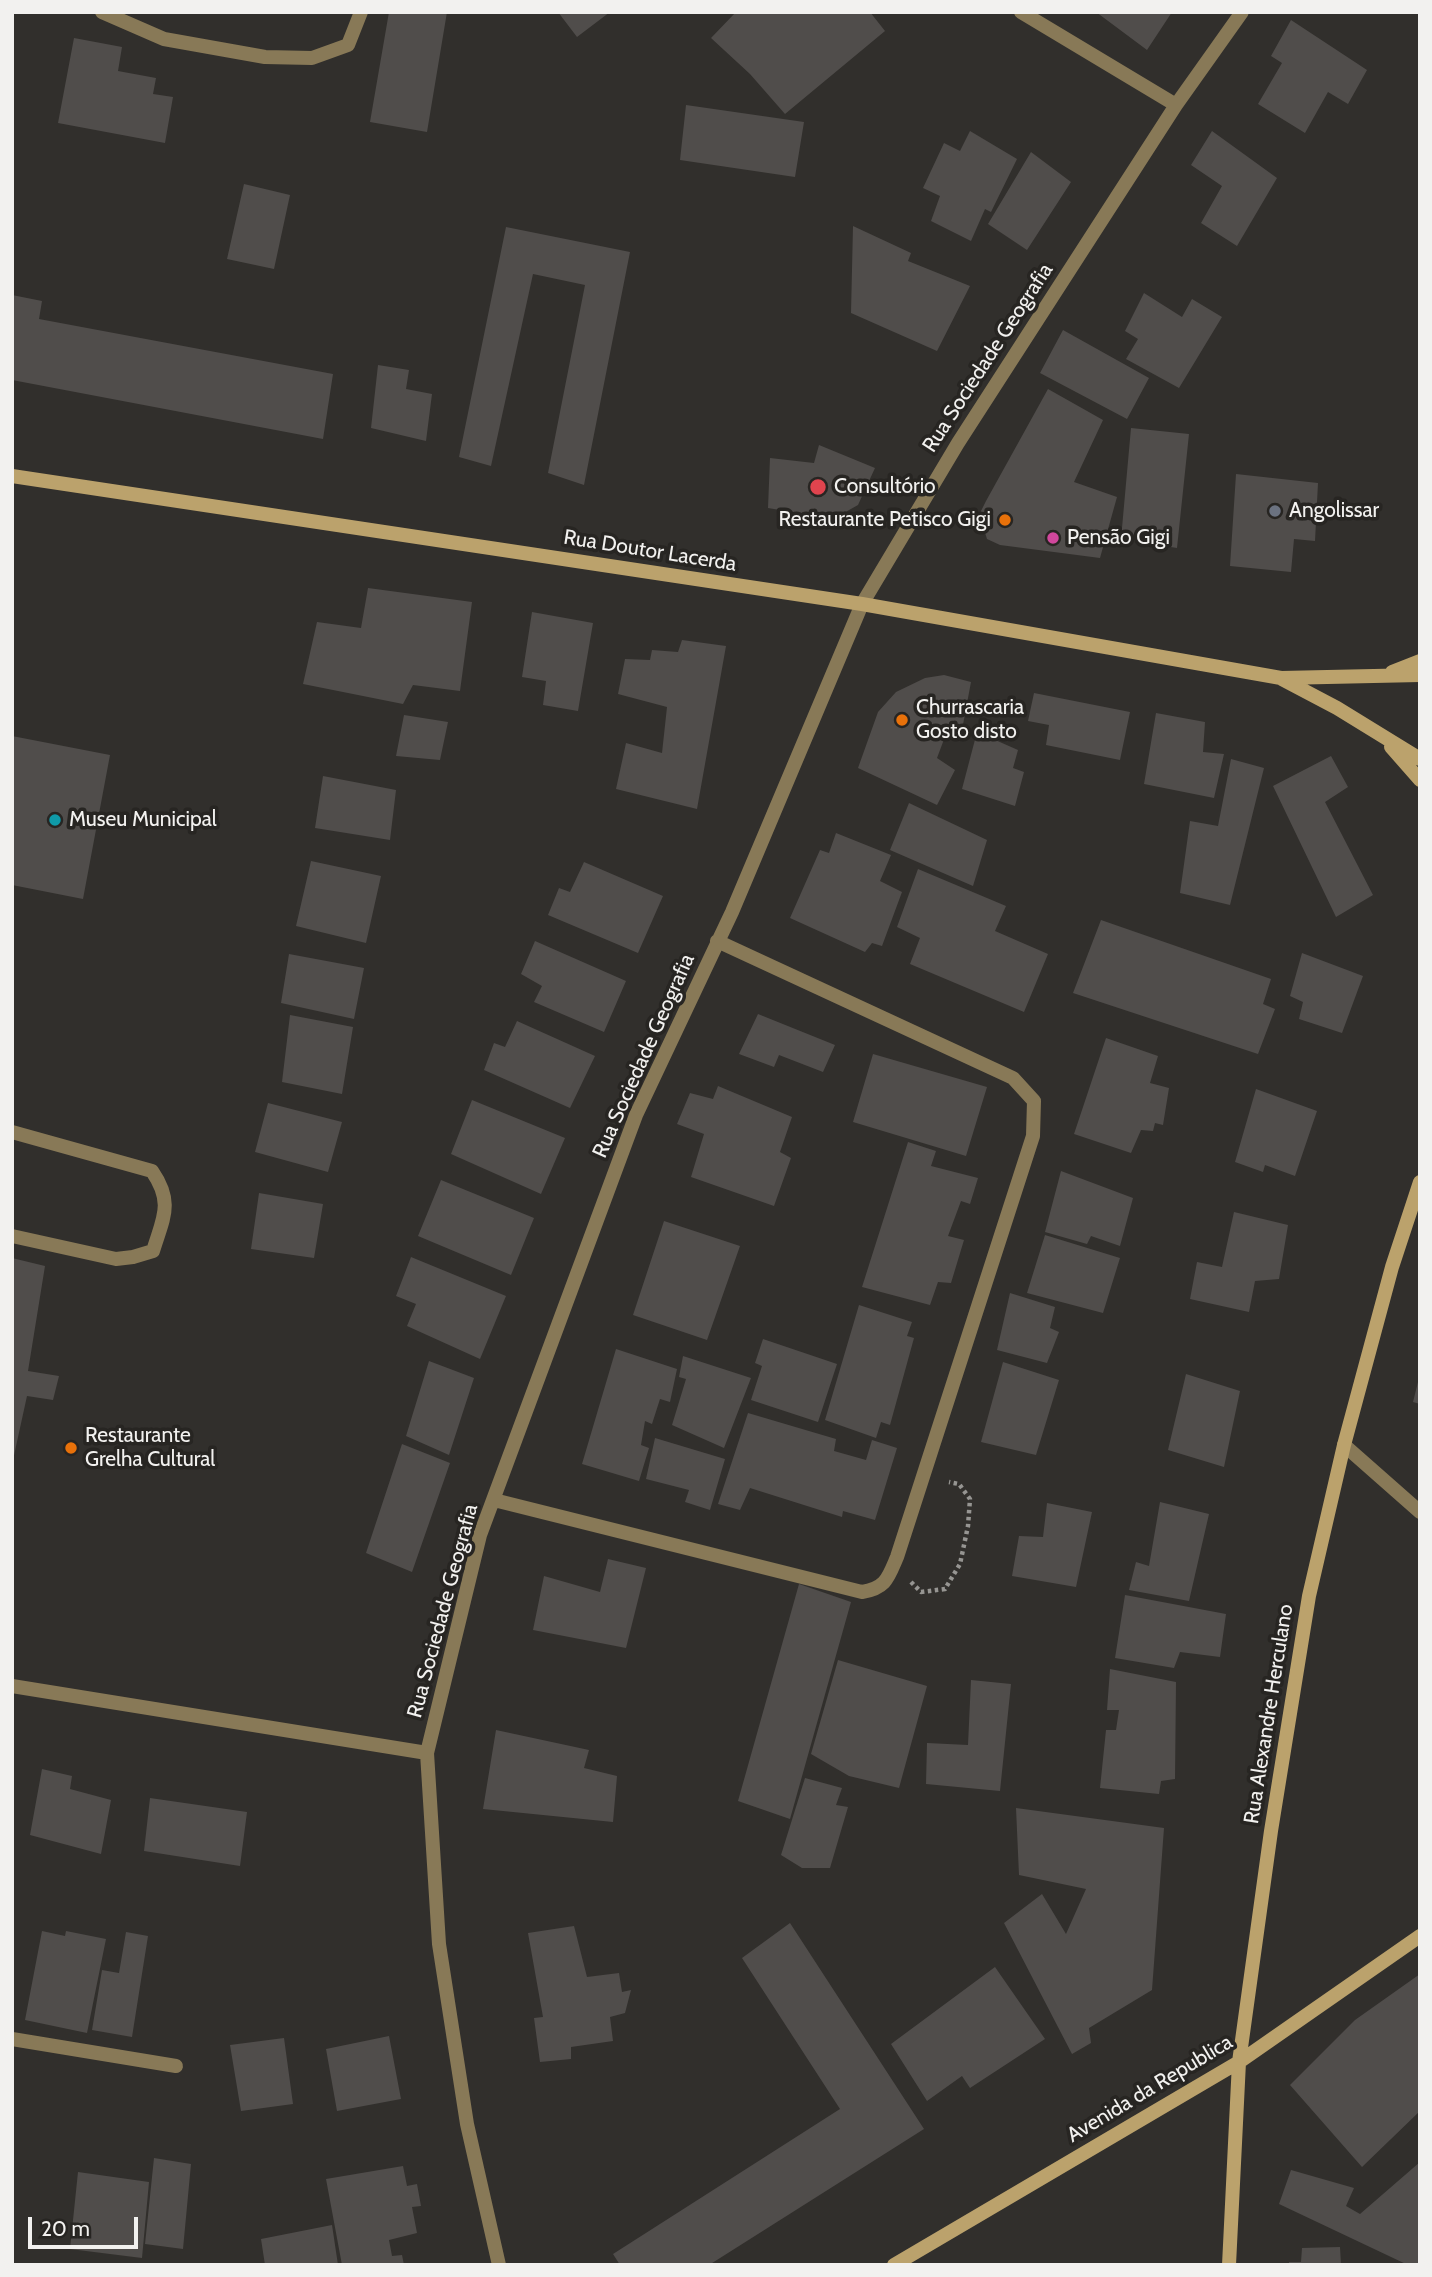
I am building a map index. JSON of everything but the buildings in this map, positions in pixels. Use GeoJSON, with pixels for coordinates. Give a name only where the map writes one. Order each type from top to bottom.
{"type":"FeatureCollection","features":[{"type":"Feature","properties":{"kind":"main road","name":"Rua Doutor Lacerda"},"geometry":{"type":"LineString","coordinates":[[12,476],[862,604],[1281,678],[1420,675]]}},
{"type":"Feature","properties":{"kind":"main road"},"geometry":{"type":"LineString","coordinates":[[1378,677],[1420,661]]}},
{"type":"Feature","properties":{"kind":"main road","name":"Rua Doutor Lacerda"},"geometry":{"type":"LineString","coordinates":[[1281,678],[1337,708],[1420,759]]}},
{"type":"Feature","properties":{"kind":"main road"},"geometry":{"type":"LineString","coordinates":[[1381,735],[1420,780]]}},
{"type":"Feature","properties":{"kind":"main road","name":"Rua Alexandre Herculano"},"geometry":{"type":"LineString","coordinates":[[1229,2265],[1239,2062],[1271,1831],[1307,1609],[1343,1444],[1392,1267],[1420,1182]]}},
{"type":"Feature","properties":{"kind":"main road","name":"Avenida da Republica"},"geometry":{"type":"LineString","coordinates":[[894,2265],[1239,2062],[1420,1936]]}},
{"type":"Feature","properties":{"kind":"street"},"geometry":{"type":"LineString","coordinates":[[102,12],[164,39],[265,57],[312,58],[348,45],[361,12]]}},
{"type":"Feature","properties":{"kind":"street"},"geometry":{"type":"LineString","coordinates":[[1021,12],[1176,105]]}},
{"type":"Feature","properties":{"kind":"street","name":"Rua Sociedade Geografia"},"geometry":{"type":"LineString","coordinates":[[499,2265],[467,2124],[439,1944],[427,1753],[481,1535],[636,1115],[732,912],[862,604],[958,443],[1176,105],[1242,12]]}},
{"type":"Feature","properties":{"kind":"street"},"geometry":{"type":"LineString","coordinates":[[494,1500],[862,1592],[874,1590],[886,1582],[897,1558],[1033,1136],[1034,1101],[1013,1078],[717,941]]}},
{"type":"Feature","properties":{"kind":"street"},"geometry":{"type":"LineString","coordinates":[[12,1132],[152,1171],[162,1185],[166,1205],[153,1251],[133,1257],[116,1259],[12,1237]]}},
{"type":"Feature","properties":{"kind":"street"},"geometry":{"type":"LineString","coordinates":[[1343,1444],[1420,1512]]}},
{"type":"Feature","properties":{"kind":"street"},"geometry":{"type":"LineString","coordinates":[[12,1686],[427,1753]]}},
{"type":"Feature","properties":{"kind":"street"},"geometry":{"type":"LineString","coordinates":[[12,2039],[176,2066]]}},
{"type":"Feature","properties":{"kind":"path"},"geometry":{"type":"LineString","coordinates":[[897,1558],[906,1578],[921,1592],[945,1589],[960,1564],[970,1500],[959,1484],[936,1481],[916,1500]]}},
{"type":"Feature","properties":{"kind":"place","name":"Consultório"},"geometry":{"type":"Point","coordinates":[818,487]}},
{"type":"Feature","properties":{"kind":"place","name":"Angolissar"},"geometry":{"type":"Point","coordinates":[1275,511]}},
{"type":"Feature","properties":{"kind":"place","name":"Restaurante Petisco Gigi"},"geometry":{"type":"Point","coordinates":[1005,520]}},
{"type":"Feature","properties":{"kind":"place","name":"Pensão Gigi"},"geometry":{"type":"Point","coordinates":[1053,538]}},
{"type":"Feature","properties":{"kind":"place","name":"Churrascaria Gosto disto"},"geometry":{"type":"Point","coordinates":[902,720]}},
{"type":"Feature","properties":{"kind":"place","name":"Museu Municipal"},"geometry":{"type":"Point","coordinates":[55,820]}},
{"type":"Feature","properties":{"kind":"place","name":"Restaurante Grelha Cultural"},"geometry":{"type":"Point","coordinates":[71,1448]}}]}
